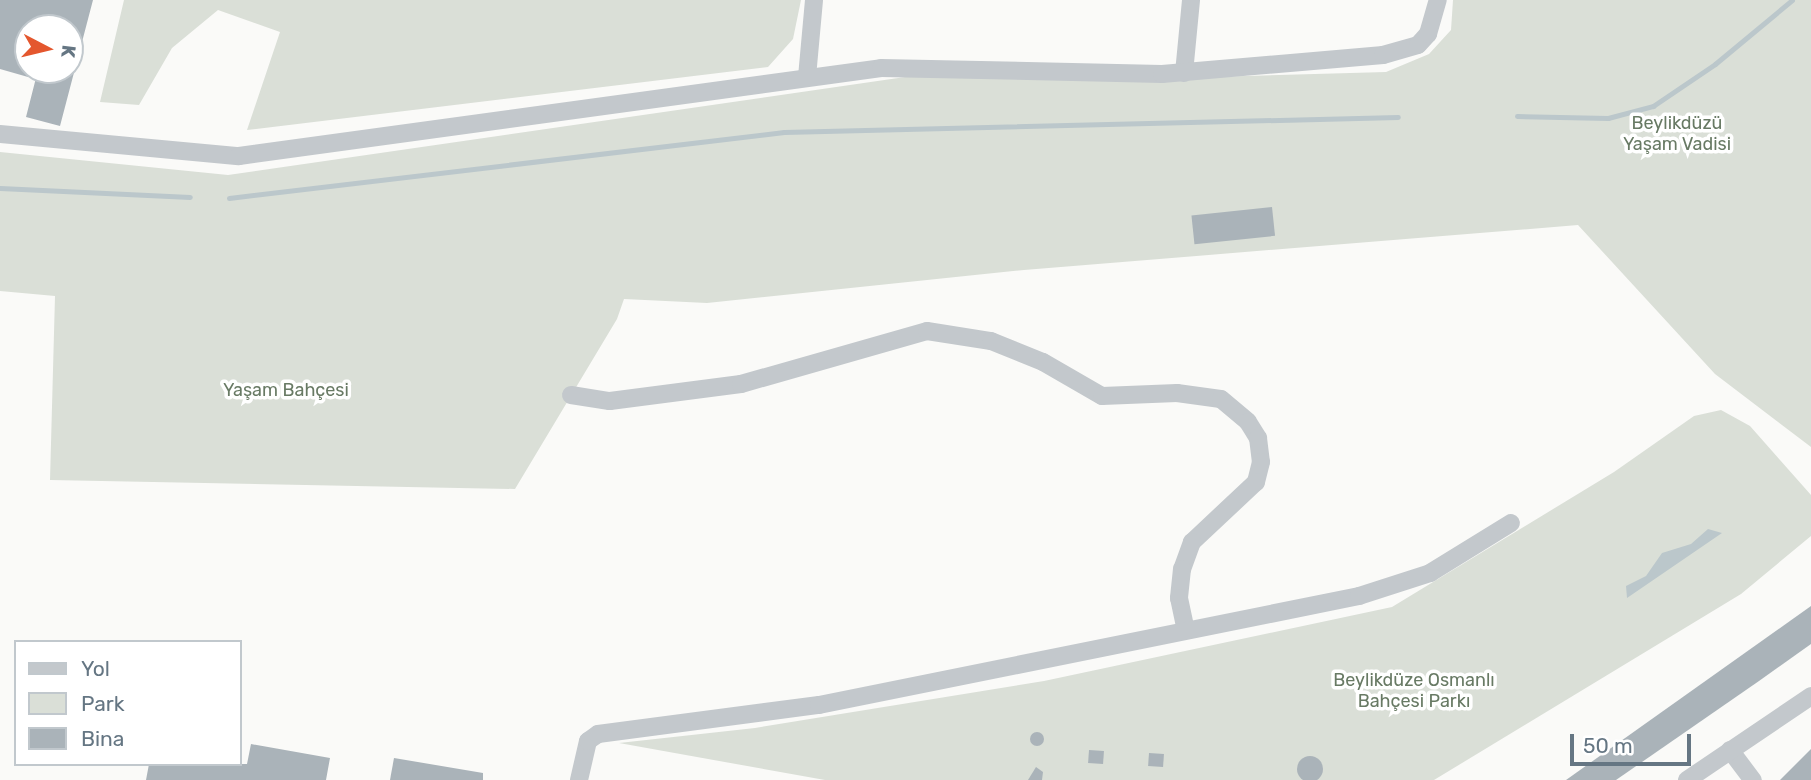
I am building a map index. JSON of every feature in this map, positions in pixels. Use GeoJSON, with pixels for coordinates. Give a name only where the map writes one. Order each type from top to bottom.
{"type":"FeatureCollection","features":[{"type":"Feature","properties":{"kind":"street"},"geometry":{"type":"LineString","coordinates":[[807,77],[814,0]]}},
{"type":"Feature","properties":{"kind":"street"},"geometry":{"type":"LineString","coordinates":[[1184,73],[1191,0]]}},
{"type":"Feature","properties":{"kind":"street"},"geometry":{"type":"LineString","coordinates":[[0,134],[239,156],[881,68],[1184,73],[1404,52],[1428,34],[1438,0]]}},
{"type":"Feature","properties":{"kind":"street"},"geometry":{"type":"LineString","coordinates":[[571,395],[610,401],[741,384],[927,331],[991,341],[1043,362],[1084,389],[1102,396],[1177,393],[1222,399],[1253,430],[1261,461],[1255,482],[1192,542],[1179,598],[1186,630]]}},
{"type":"Feature","properties":{"kind":"street"},"geometry":{"type":"LineString","coordinates":[[579,780],[582,757],[588,741],[598,734],[819,705],[1359,596],[1430,573],[1511,523]]}},
{"type":"Feature","properties":{"kind":"street"},"geometry":{"type":"LineString","coordinates":[[1687,780],[1811,696]]}},
{"type":"Feature","properties":{"kind":"street"},"geometry":{"type":"LineString","coordinates":[[1730,750],[1753,780]]}},
{"type":"Feature","properties":{"kind":"green space"},"geometry":{"type":"Polygon","coordinates":[[[124,0],[801,0],[793,39],[768,67],[247,130],[280,32],[218,10],[172,48],[139,105],[100,102],[124,0]]]}},
{"type":"Feature","properties":{"kind":"green space","name":"Beylikdüzü Yaşam Vadisi"},"geometry":{"type":"Polygon","coordinates":[[[1453,0],[1811,0],[1811,447],[1715,374],[1578,225],[1024,270],[707,303],[624,299],[617,319],[515,489],[50,480],[55,296],[0,291],[0,152],[228,175],[912,76],[1174,78],[1386,72],[1429,54],[1451,30],[1453,0]]]}},
{"type":"Feature","properties":{"kind":"green space","name":"Beylikdüze Osmanlı Bahçesi Parkı"},"geometry":{"type":"Polygon","coordinates":[[[1721,410],[1750,426],[1811,495],[1811,536],[1741,594],[1434,780],[825,780],[619,743],[755,728],[1044,681],[1392,607],[1614,472],[1694,416],[1721,410]]]}},
{"type":"Feature","properties":{"kind":"shaded area"},"geometry":{"type":"Polygon","coordinates":[[[1708,529],[1722,533],[1627,598],[1626,586],[1646,576],[1662,553],[1691,544],[1708,529]]]}},
{"type":"Feature","properties":{"kind":"building"},"geometry":{"type":"Polygon","coordinates":[[[0,0],[93,0],[84,34],[84,14],[14,14],[14,73],[0,69],[0,0]]]}},
{"type":"Feature","properties":{"kind":"building"},"geometry":{"type":"Polygon","coordinates":[[[34,84],[71,84],[60,126],[26,117],[34,84]]]}},
{"type":"Feature","properties":{"kind":"building"},"geometry":{"type":"Polygon","coordinates":[[[1272,207],[1275,236],[1194,244],[1191,215],[1272,207]]]}},
{"type":"Feature","properties":{"kind":"building"},"geometry":{"type":"Polygon","coordinates":[[[1811,606],[1811,644],[1759,681],[1616,780],[1566,780],[1811,606]]]}},
{"type":"Feature","properties":{"kind":"building"},"geometry":{"type":"Polygon","coordinates":[[[1034,732],[1040,732],[1044,739],[1040,746],[1034,746],[1030,742],[1030,736],[1034,732]]]}},
{"type":"Feature","properties":{"kind":"building"},"geometry":{"type":"Polygon","coordinates":[[[251,744],[330,758],[326,780],[146,780],[149,766],[247,764],[251,744]]]}},
{"type":"Feature","properties":{"kind":"building"},"geometry":{"type":"Polygon","coordinates":[[[1811,749],[1811,780],[1780,780],[1811,749]]]}},
{"type":"Feature","properties":{"kind":"building"},"geometry":{"type":"Polygon","coordinates":[[[1089,750],[1104,751],[1103,764],[1088,763],[1089,750]]]}},
{"type":"Feature","properties":{"kind":"building"},"geometry":{"type":"Polygon","coordinates":[[[1149,753],[1164,754],[1163,767],[1148,766],[1149,753]]]}},
{"type":"Feature","properties":{"kind":"building"},"geometry":{"type":"Polygon","coordinates":[[[1305,757],[1315,757],[1322,764],[1322,774],[1315,781],[1305,781],[1298,774],[1298,764],[1305,757]]]}},
{"type":"Feature","properties":{"kind":"building"},"geometry":{"type":"Polygon","coordinates":[[[394,758],[483,773],[483,780],[390,780],[394,758]]]}},
{"type":"Feature","properties":{"kind":"building"},"geometry":{"type":"Polygon","coordinates":[[[1036,767],[1043,772],[1042,780],[1028,780],[1036,767]]]}},
{"type":"Feature","properties":{"kind":"waterway"},"geometry":{"type":"LineString","coordinates":[[1517,116],[1608,118],[1653,106],[1715,64],[1792,0]]}},
{"type":"Feature","properties":{"kind":"waterway"},"geometry":{"type":"LineString","coordinates":[[229,198],[784,132],[1398,117]]}},
{"type":"Feature","properties":{"kind":"waterway"},"geometry":{"type":"LineString","coordinates":[[0,188],[190,197]]}},
{"type":"Feature","properties":{"kind":"park label","name":"Yaşam Bahçesi"},"geometry":{"type":"Point","coordinates":[286,390]}}]}
